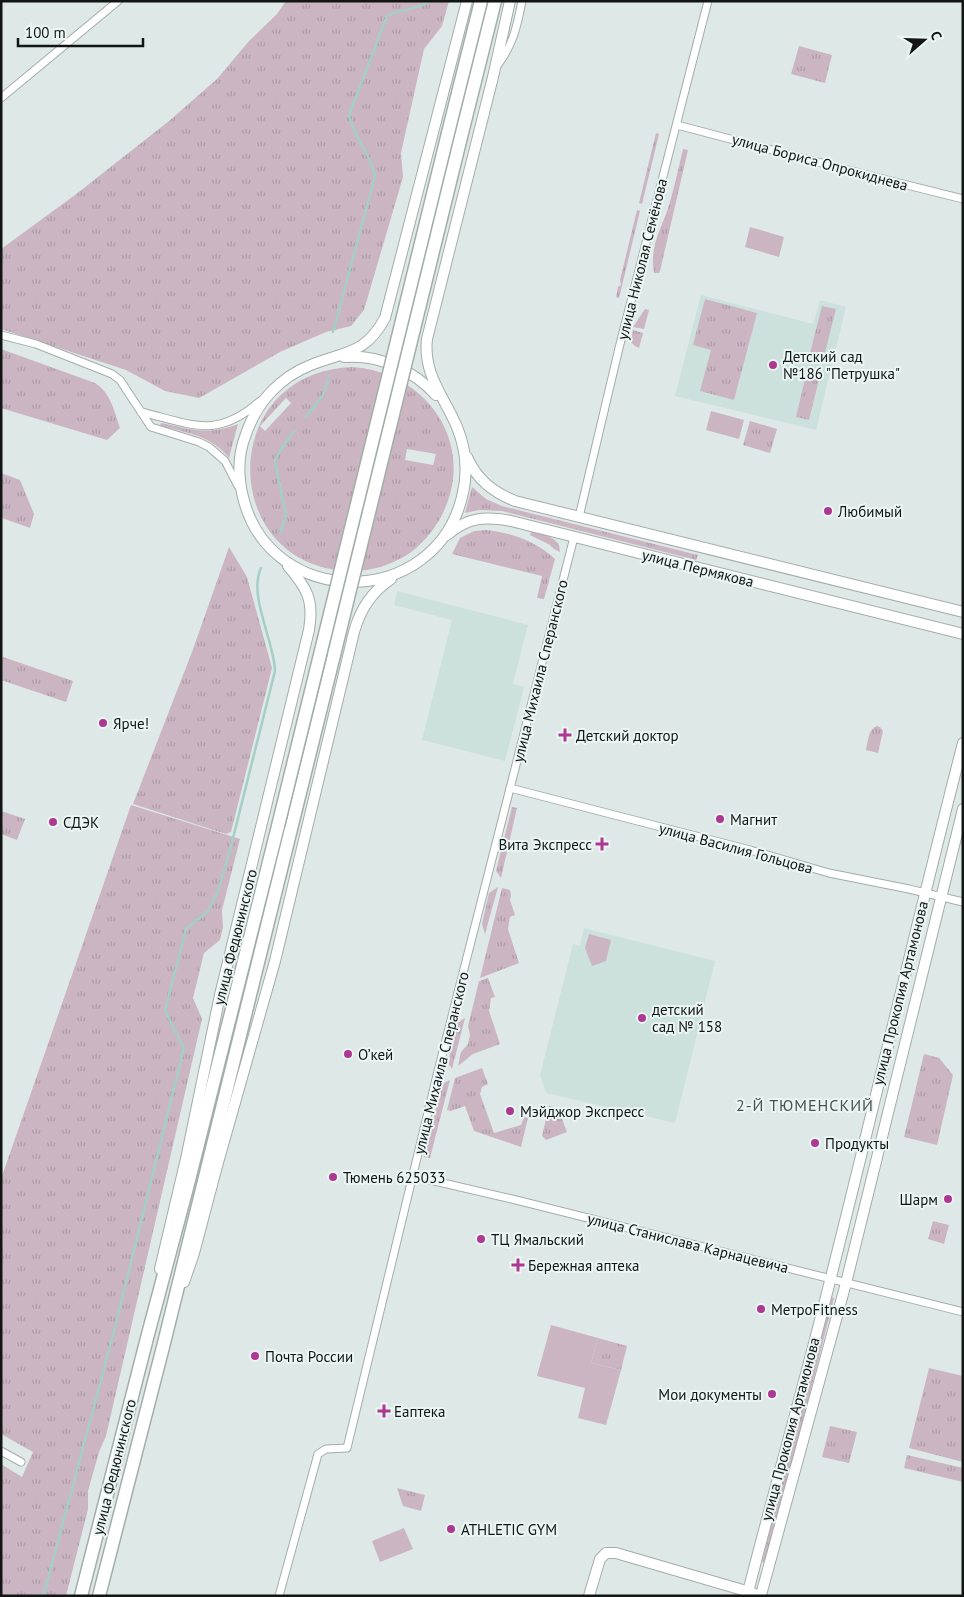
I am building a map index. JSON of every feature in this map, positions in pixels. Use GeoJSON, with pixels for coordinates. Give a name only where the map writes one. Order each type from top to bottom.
{"type":"FeatureCollection","features":[{"type":"Feature","properties":{"kind":"highway","name":"улица Федюнинского"},"geometry":{"type":"LineString","coordinates":[[81,1596],[147,1338],[188,1188],[481,1]]}},
{"type":"Feature","properties":{"kind":"highway","name":"улица Федюнинского"},"geometry":{"type":"LineString","coordinates":[[99,1596],[291,829],[495,1]]}},
{"type":"Feature","properties":{"kind":"main road"},"geometry":{"type":"LineString","coordinates":[[467,1],[385,318],[379,330],[360,347],[344,355],[301,369],[272,391],[252,418],[241,450],[240,476],[244,503],[255,528],[282,558],[304,572],[320,578],[337,582],[371,582],[387,578],[406,569],[424,557],[439,542],[453,521],[462,497],[465,471],[462,446],[456,427],[429,369],[426,351],[427,339],[510,1]]}},
{"type":"Feature","properties":{"kind":"main road"},"geometry":{"type":"LineString","coordinates":[[324,361],[360,357],[392,364],[420,380],[436,394],[448,410]]}},
{"type":"Feature","properties":{"kind":"main road","name":"улица Пермякова"},"geometry":{"type":"LineString","coordinates":[[462,446],[475,474],[496,492],[515,501],[963,612]]}},
{"type":"Feature","properties":{"kind":"main road","name":"улица Пермякова"},"geometry":{"type":"LineString","coordinates":[[439,542],[454,529],[470,520],[489,518],[511,521],[963,634]]}},
{"type":"Feature","properties":{"kind":"main road","name":"улица Федюнинского"},"geometry":{"type":"LineString","coordinates":[[147,1338],[164,1247],[190,1141],[220,995],[309,630],[311,609],[308,594],[298,578],[272,549]]}},
{"type":"Feature","properties":{"kind":"main road","name":"улица Федюнинского"},"geometry":{"type":"LineString","coordinates":[[164,1340],[194,1253],[263,1006],[356,624],[362,609],[374,593],[406,569]]}},
{"type":"Feature","properties":{"kind":"main road","name":"улица Прокопия Артамонова"},"geometry":{"type":"LineString","coordinates":[[748,1592],[831,1279],[924,893],[963,743]]}},
{"type":"Feature","properties":{"kind":"main road","name":"улица Прокопия Артамонова"},"geometry":{"type":"LineString","coordinates":[[762,1596],[846,1283],[963,809]]}},
{"type":"Feature","properties":{"kind":"main road"},"geometry":{"type":"LineString","coordinates":[[589,1596],[600,1559],[606,1553],[616,1553],[762,1596]]}},
{"type":"Feature","properties":{"kind":"street"},"geometry":{"type":"LineString","coordinates":[[1,98],[118,1]]}},
{"type":"Feature","properties":{"kind":"street"},"geometry":{"type":"LineString","coordinates":[[495,68],[512,43],[522,1]]}},
{"type":"Feature","properties":{"kind":"street","name":"улица Николая Семёнова"},"geometry":{"type":"LineString","coordinates":[[578,517],[619,348],[708,1]]}},
{"type":"Feature","properties":{"kind":"street","name":"улица Бориса Опрокиднева"},"geometry":{"type":"LineString","coordinates":[[677,125],[963,199]]}},
{"type":"Feature","properties":{"kind":"street"},"geometry":{"type":"LineString","coordinates":[[1,335],[36,344],[112,374],[120,380],[151,427],[199,442],[219,455],[230,469],[244,503]]}},
{"type":"Feature","properties":{"kind":"street"},"geometry":{"type":"LineString","coordinates":[[141,412],[201,426],[214,426],[230,422],[242,415],[272,391]]}},
{"type":"Feature","properties":{"kind":"street","name":"улица Михаила Сперанского"},"geometry":{"type":"LineString","coordinates":[[279,1596],[318,1454],[326,1449],[347,1448],[413,1176],[574,537]]}},
{"type":"Feature","properties":{"kind":"street","name":"улица Василия Гольцова"},"geometry":{"type":"LineString","coordinates":[[510,788],[750,850],[829,873],[963,902]]}},
{"type":"Feature","properties":{"kind":"street","name":"улица Станислава Карнацевича"},"geometry":{"type":"LineString","coordinates":[[413,1176],[963,1312]]}},
{"type":"Feature","properties":{"kind":"street"},"geometry":{"type":"LineString","coordinates":[[1,1451],[21,1462]]}},
{"type":"Feature","properties":{"kind":"shaded area"},"geometry":{"type":"Polygon","coordinates":[[[701,295],[813,324],[820,300],[846,307],[816,430],[675,396],[701,295]]]}},
{"type":"Feature","properties":{"kind":"shaded area"},"geometry":{"type":"Polygon","coordinates":[[[397,591],[528,625],[513,684],[524,687],[505,761],[422,740],[452,620],[394,605],[397,591]]]}},
{"type":"Feature","properties":{"kind":"shaded area"},"geometry":{"type":"Polygon","coordinates":[[[584,928],[715,961],[675,1123],[546,1093],[540,1075],[573,944],[580,946],[584,928]]]}},
{"type":"Feature","properties":{"kind":"green space"},"geometry":{"type":"Polygon","coordinates":[[[286,1],[449,1],[442,26],[424,49],[401,153],[403,177],[364,310],[351,326],[326,332],[280,352],[199,398],[165,391],[126,370],[1,329],[1,249],[75,195],[169,121],[217,79],[249,41],[277,14],[286,1]]]}},
{"type":"Feature","properties":{"kind":"green space"},"geometry":{"type":"Polygon","coordinates":[[[799,46],[832,55],[825,83],[791,74],[799,46]]]}},
{"type":"Feature","properties":{"kind":"green space"},"geometry":{"type":"Polygon","coordinates":[[[656,133],[659,134],[642,204],[639,203],[656,133]]]}},
{"type":"Feature","properties":{"kind":"green space"},"geometry":{"type":"Polygon","coordinates":[[[683,149],[688,150],[660,271],[659,273],[654,273],[653,253],[655,244],[670,202],[683,149]]]}},
{"type":"Feature","properties":{"kind":"green space"},"geometry":{"type":"Polygon","coordinates":[[[637,210],[640,211],[619,298],[616,297],[618,287],[621,285],[620,280],[637,210]]]}},
{"type":"Feature","properties":{"kind":"green space"},"geometry":{"type":"Polygon","coordinates":[[[750,227],[784,237],[779,257],[745,247],[750,227]]]}},
{"type":"Feature","properties":{"kind":"green space"},"geometry":{"type":"Polygon","coordinates":[[[705,299],[757,313],[734,400],[700,391],[711,350],[693,345],[705,299]]]}},
{"type":"Feature","properties":{"kind":"green space"},"geometry":{"type":"Polygon","coordinates":[[[822,306],[836,309],[823,360],[809,357],[822,306]]]}},
{"type":"Feature","properties":{"kind":"green space"},"geometry":{"type":"Polygon","coordinates":[[[645,309],[649,310],[644,329],[633,327],[645,309]]]}},
{"type":"Feature","properties":{"kind":"green space"},"geometry":{"type":"Polygon","coordinates":[[[633,330],[643,333],[639,348],[631,342],[633,330]]]}},
{"type":"Feature","properties":{"kind":"green space"},"geometry":{"type":"Polygon","coordinates":[[[1,349],[95,383],[108,397],[120,428],[107,440],[1,408],[1,349]]]}},
{"type":"Feature","properties":{"kind":"green space"},"geometry":{"type":"Polygon","coordinates":[[[352,367],[377,371],[400,381],[420,395],[436,412],[447,433],[453,456],[453,480],[446,506],[436,526],[427,538],[410,553],[397,560],[383,566],[360,571],[309,562],[277,540],[257,508],[250,471],[256,434],[260,426],[265,431],[291,403],[286,398],[262,424],[275,401],[307,377],[352,367]],[[407,449],[405,460],[433,465],[436,454],[407,449]]]}},
{"type":"Feature","properties":{"kind":"green space"},"geometry":{"type":"Polygon","coordinates":[[[806,375],[819,379],[809,420],[796,417],[806,375]]]}},
{"type":"Feature","properties":{"kind":"green space"},"geometry":{"type":"Polygon","coordinates":[[[711,411],[744,420],[739,439],[706,430],[711,411]]]}},
{"type":"Feature","properties":{"kind":"green space"},"geometry":{"type":"Polygon","coordinates":[[[750,421],[777,429],[770,453],[743,445],[750,421]]]}},
{"type":"Feature","properties":{"kind":"green space"},"geometry":{"type":"Polygon","coordinates":[[[161,423],[208,431],[238,424],[229,458],[207,440],[189,433],[160,426],[161,423]]]}},
{"type":"Feature","properties":{"kind":"green space"},"geometry":{"type":"Polygon","coordinates":[[[1,473],[20,480],[34,514],[30,528],[1,519],[1,473]]]}},
{"type":"Feature","properties":{"kind":"green space"},"geometry":{"type":"Polygon","coordinates":[[[472,487],[486,499],[502,506],[698,555],[696,560],[502,511],[479,510],[465,513],[472,487]]]}},
{"type":"Feature","properties":{"kind":"green space"},"geometry":{"type":"Polygon","coordinates":[[[486,530],[505,533],[523,539],[540,547],[555,559],[544,599],[537,598],[542,576],[452,554],[460,538],[474,531],[486,530]]]}},
{"type":"Feature","properties":{"kind":"green space"},"geometry":{"type":"Polygon","coordinates":[[[531,532],[554,539],[560,552],[530,535],[531,532]]]}},
{"type":"Feature","properties":{"kind":"green space"},"geometry":{"type":"Polygon","coordinates":[[[229,547],[247,577],[272,668],[231,832],[226,834],[133,804],[192,652],[229,547]]]}},
{"type":"Feature","properties":{"kind":"green space"},"geometry":{"type":"Polygon","coordinates":[[[3,657],[73,681],[66,702],[1,680],[3,657]]]}},
{"type":"Feature","properties":{"kind":"green space"},"geometry":{"type":"Polygon","coordinates":[[[877,726],[883,731],[878,753],[866,750],[870,733],[877,726]]]}},
{"type":"Feature","properties":{"kind":"green space"},"geometry":{"type":"Polygon","coordinates":[[[131,805],[240,839],[222,910],[223,927],[220,940],[204,953],[193,998],[202,1019],[106,1436],[99,1452],[88,1491],[88,1509],[66,1596],[1,1596],[1,1464],[22,1477],[33,1452],[1,1434],[1,1179],[131,805]]]}},
{"type":"Feature","properties":{"kind":"green space"},"geometry":{"type":"Polygon","coordinates":[[[512,807],[517,808],[501,878],[496,871],[512,807]]]}},
{"type":"Feature","properties":{"kind":"green space"},"geometry":{"type":"Polygon","coordinates":[[[1,811],[25,819],[17,840],[1,834],[1,811]]]}},
{"type":"Feature","properties":{"kind":"green space"},"geometry":{"type":"Polygon","coordinates":[[[498,887],[485,934],[482,924],[489,893],[498,887]]]}},
{"type":"Feature","properties":{"kind":"green space"},"geometry":{"type":"Polygon","coordinates":[[[502,888],[510,890],[510,900],[515,915],[510,917],[508,929],[519,963],[480,978],[502,888]]]}},
{"type":"Feature","properties":{"kind":"green space"},"geometry":{"type":"Polygon","coordinates":[[[589,934],[611,940],[606,961],[592,966],[585,948],[589,934]]]}},
{"type":"Feature","properties":{"kind":"green space"},"geometry":{"type":"Polygon","coordinates":[[[488,978],[495,997],[491,998],[489,1011],[500,1044],[473,1054],[458,1066],[461,1052],[468,1044],[470,1035],[468,1026],[479,981],[488,978]]]}},
{"type":"Feature","properties":{"kind":"green space"},"geometry":{"type":"Polygon","coordinates":[[[465,1018],[452,1069],[448,1063],[457,1023],[465,1018]]]}},
{"type":"Feature","properties":{"kind":"green space"},"geometry":{"type":"Polygon","coordinates":[[[924,1054],[939,1058],[953,1075],[937,1145],[904,1137],[924,1054]]]}},
{"type":"Feature","properties":{"kind":"green space"},"geometry":{"type":"Polygon","coordinates":[[[482,1068],[488,1084],[482,1087],[480,1094],[494,1133],[521,1125],[524,1117],[528,1118],[521,1147],[474,1131],[465,1106],[451,1111],[447,1110],[455,1078],[482,1068]]]}},
{"type":"Feature","properties":{"kind":"green space"},"geometry":{"type":"Polygon","coordinates":[[[450,1080],[430,1158],[424,1157],[441,1088],[444,1083],[450,1080]]]}},
{"type":"Feature","properties":{"kind":"green space"},"geometry":{"type":"Polygon","coordinates":[[[549,1106],[558,1108],[567,1132],[546,1140],[542,1136],[549,1106]]]}},
{"type":"Feature","properties":{"kind":"green space"},"geometry":{"type":"Polygon","coordinates":[[[933,1221],[949,1225],[944,1244],[928,1239],[933,1221]]]}},
{"type":"Feature","properties":{"kind":"green space"},"geometry":{"type":"Polygon","coordinates":[[[829,1297],[834,1298],[767,1563],[762,1562],[829,1297]]]}},
{"type":"Feature","properties":{"kind":"green space"},"geometry":{"type":"Polygon","coordinates":[[[551,1325],[598,1338],[591,1363],[621,1370],[606,1425],[578,1418],[585,1388],[537,1376],[551,1325]]]}},
{"type":"Feature","properties":{"kind":"green space"},"geometry":{"type":"Polygon","coordinates":[[[598,1338],[627,1346],[621,1370],[591,1363],[598,1338]]]}},
{"type":"Feature","properties":{"kind":"green space"},"geometry":{"type":"Polygon","coordinates":[[[929,1368],[963,1376],[963,1462],[909,1448],[929,1368]]]}},
{"type":"Feature","properties":{"kind":"green space"},"geometry":{"type":"Polygon","coordinates":[[[830,1426],[857,1432],[849,1463],[822,1457],[830,1426]]]}},
{"type":"Feature","properties":{"kind":"green space"},"geometry":{"type":"Polygon","coordinates":[[[907,1455],[963,1468],[963,1482],[904,1468],[907,1455]]]}},
{"type":"Feature","properties":{"kind":"green space"},"geometry":{"type":"Polygon","coordinates":[[[397,1488],[425,1495],[421,1511],[403,1506],[397,1488]]]}},
{"type":"Feature","properties":{"kind":"green space"},"geometry":{"type":"Polygon","coordinates":[[[404,1528],[413,1549],[380,1562],[372,1541],[404,1528]]]}},
{"type":"Feature","properties":{"kind":"waterway"},"geometry":{"type":"LineString","coordinates":[[333,332],[375,176],[370,160],[354,131],[349,115],[387,16],[430,1]]}},
{"type":"Feature","properties":{"kind":"waterway"},"geometry":{"type":"LineString","coordinates":[[306,417],[324,394],[329,376]]}},
{"type":"Feature","properties":{"kind":"waterway"},"geometry":{"type":"LineString","coordinates":[[280,533],[286,516],[275,461],[294,431]]}},
{"type":"Feature","properties":{"kind":"waterway"},"geometry":{"type":"LineString","coordinates":[[39,1596],[44,1594],[113,1335],[184,1048],[165,1011],[186,929],[208,911],[218,891],[275,671],[271,646],[259,605],[258,579],[261,568]]}},
{"type":"Feature","properties":{"kind":"place","name":"Детский сад №186 \"Петрушка\""},"geometry":{"type":"Point","coordinates":[773,365]}},
{"type":"Feature","properties":{"kind":"place","name":"Любимый"},"geometry":{"type":"Point","coordinates":[828,511]}},
{"type":"Feature","properties":{"kind":"place","name":"Ярче!"},"geometry":{"type":"Point","coordinates":[103,723]}},
{"type":"Feature","properties":{"kind":"place","name":"Детский доктор"},"geometry":{"type":"Point","coordinates":[565,735]}},
{"type":"Feature","properties":{"kind":"place","name":"Магнит"},"geometry":{"type":"Point","coordinates":[720,819]}},
{"type":"Feature","properties":{"kind":"place","name":"СДЭК"},"geometry":{"type":"Point","coordinates":[53,822]}},
{"type":"Feature","properties":{"kind":"place","name":"Вита Экспресс"},"geometry":{"type":"Point","coordinates":[602,844]}},
{"type":"Feature","properties":{"kind":"place","name":"детский сад № 158"},"geometry":{"type":"Point","coordinates":[642,1018]}},
{"type":"Feature","properties":{"kind":"place","name":"О’кей"},"geometry":{"type":"Point","coordinates":[348,1054]}},
{"type":"Feature","properties":{"kind":"place","name":"Мэйджор Экспресс"},"geometry":{"type":"Point","coordinates":[510,1111]}},
{"type":"Feature","properties":{"kind":"place","name":"Продукты"},"geometry":{"type":"Point","coordinates":[815,1143]}},
{"type":"Feature","properties":{"kind":"place","name":"Тюмень 625033"},"geometry":{"type":"Point","coordinates":[333,1177]}},
{"type":"Feature","properties":{"kind":"place","name":"Шарм"},"geometry":{"type":"Point","coordinates":[948,1199]}},
{"type":"Feature","properties":{"kind":"place","name":"ТЦ Ямальский"},"geometry":{"type":"Point","coordinates":[481,1239]}},
{"type":"Feature","properties":{"kind":"place","name":"Бережная аптека"},"geometry":{"type":"Point","coordinates":[518,1265]}},
{"type":"Feature","properties":{"kind":"place","name":"МетроFitness"},"geometry":{"type":"Point","coordinates":[761,1309]}},
{"type":"Feature","properties":{"kind":"place","name":"Почта России"},"geometry":{"type":"Point","coordinates":[255,1356]}},
{"type":"Feature","properties":{"kind":"place","name":"Мои документы"},"geometry":{"type":"Point","coordinates":[772,1394]}},
{"type":"Feature","properties":{"kind":"place","name":"Еаптека"},"geometry":{"type":"Point","coordinates":[384,1411]}},
{"type":"Feature","properties":{"kind":"place","name":"ATHLETIC GYM"},"geometry":{"type":"Point","coordinates":[451,1529]}},
{"type":"Feature","properties":{"kind":"district","name":"2-Й ТЮМЕНСКИЙ"},"geometry":{"type":"Point","coordinates":[805,1105]}}]}
